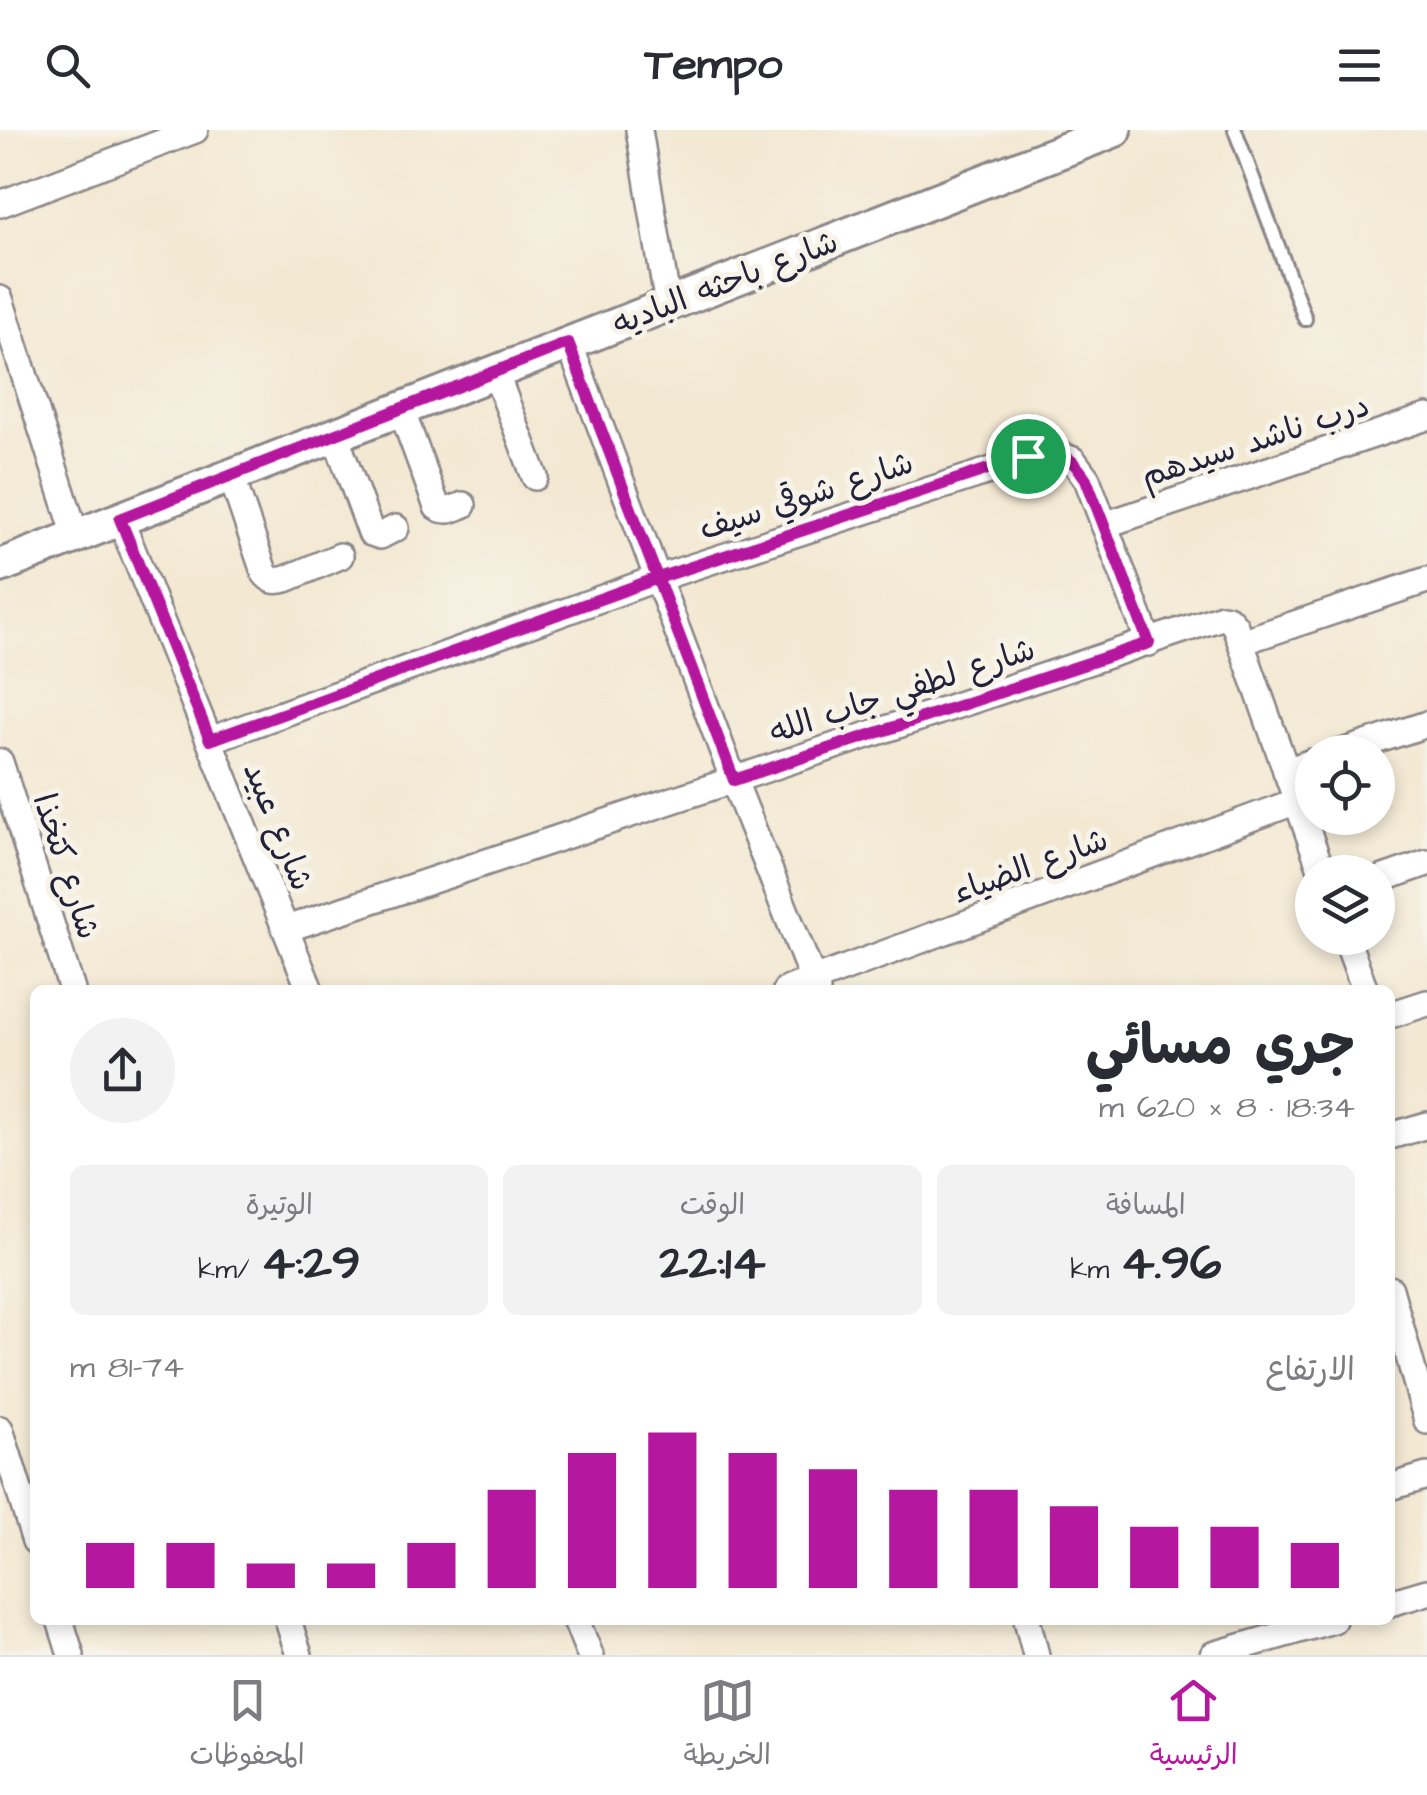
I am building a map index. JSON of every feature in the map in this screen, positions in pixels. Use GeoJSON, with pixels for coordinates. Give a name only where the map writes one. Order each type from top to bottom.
{"type":"FeatureCollection","features":[{"type":"Feature","properties":{"kind":"street"},"geometry":{"type":"LineString","coordinates":[[0,204],[195,130]]}},
{"type":"Feature","properties":{"kind":"street"},"geometry":{"type":"LineString","coordinates":[[638,130],[668,305]]}},
{"type":"Feature","properties":{"kind":"street","name":"شارع باحثه الباديه"},"geometry":{"type":"LineString","coordinates":[[0,566],[1115,130]]}},
{"type":"Feature","properties":{"kind":"street"},"geometry":{"type":"LineString","coordinates":[[0,299],[76,536]]}},
{"type":"Feature","properties":{"kind":"street"},"geometry":{"type":"LineString","coordinates":[[568,343],[815,985]]}},
{"type":"Feature","properties":{"kind":"street"},"geometry":{"type":"LineString","coordinates":[[495,372],[534,477]]}},
{"type":"Feature","properties":{"kind":"street"},"geometry":{"type":"LineString","coordinates":[[400,409],[437,507],[450,511],[464,504]]}},
{"type":"Feature","properties":{"kind":"street","name":"درب ناشد سيدهم"},"geometry":{"type":"LineString","coordinates":[[1104,525],[1427,417]]}},
{"type":"Feature","properties":{"kind":"street"},"geometry":{"type":"LineString","coordinates":[[335,435],[371,533],[380,536],[396,528]]}},
{"type":"Feature","properties":{"kind":"street","name":"شارع شوقي سيف"},"geometry":{"type":"LineString","coordinates":[[210,740],[658,578],[1051,451],[1074,460],[1086,479],[1149,643]]}},
{"type":"Feature","properties":{"kind":"street"},"geometry":{"type":"LineString","coordinates":[[231,476],[269,579],[286,579],[340,556]]}},
{"type":"Feature","properties":{"kind":"street","name":"شارع عبيد"},"geometry":{"type":"LineString","coordinates":[[120,519],[308,985]]}},
{"type":"Feature","properties":{"kind":"street"},"geometry":{"type":"LineString","coordinates":[[1295,796],[1241,642],[1427,580]]}},
{"type":"Feature","properties":{"kind":"street","name":"شارع لطفي جاب الله"},"geometry":{"type":"LineString","coordinates":[[286,929],[1222,618],[1232,621],[1241,642]]}},
{"type":"Feature","properties":{"kind":"street"},"geometry":{"type":"LineString","coordinates":[[1394,735],[1427,724]]}},
{"type":"Feature","properties":{"kind":"street","name":"شارع كتخذا"},"geometry":{"type":"LineString","coordinates":[[0,762],[70,985]]}},
{"type":"Feature","properties":{"kind":"street"},"geometry":{"type":"LineString","coordinates":[[1286,771],[1295,768]]}},
{"type":"Feature","properties":{"kind":"street","name":"شارع الضياء"},"geometry":{"type":"LineString","coordinates":[[815,985],[1295,802]]}},
{"type":"Feature","properties":{"kind":"street"},"geometry":{"type":"LineString","coordinates":[[1395,874],[1427,863]]}},
{"type":"Feature","properties":{"kind":"street"},"geometry":{"type":"LineString","coordinates":[[1352,955],[1363,985]]}},
{"type":"Feature","properties":{"kind":"street"},"geometry":{"type":"LineString","coordinates":[[1395,1013],[1427,1003]]}},
{"type":"Feature","properties":{"kind":"street"},"geometry":{"type":"LineString","coordinates":[[1395,1135],[1427,1125]]}},
{"type":"Feature","properties":{"kind":"street"},"geometry":{"type":"LineString","coordinates":[[1395,1303],[1416,1338],[1427,1421]]}},
{"type":"Feature","properties":{"kind":"street"},"geometry":{"type":"LineString","coordinates":[[0,1429],[19,1504],[30,1529]]}},
{"type":"Feature","properties":{"kind":"street"},"geometry":{"type":"LineString","coordinates":[[1395,1486],[1427,1476]]}},
{"type":"Feature","properties":{"kind":"street"},"geometry":{"type":"LineString","coordinates":[[1395,1602],[1427,1592]]}},
{"type":"Feature","properties":{"kind":"street"},"geometry":{"type":"LineString","coordinates":[[61,1625],[70,1655]]}},
{"type":"Feature","properties":{"kind":"street"},"geometry":{"type":"LineString","coordinates":[[290,1625],[299,1655]]}},
{"type":"Feature","properties":{"kind":"street"},"geometry":{"type":"LineString","coordinates":[[578,1625],[590,1655]]}},
{"type":"Feature","properties":{"kind":"street"},"geometry":{"type":"LineString","coordinates":[[1028,1625],[1036,1655]]}},
{"type":"Feature","properties":{"kind":"street"},"geometry":{"type":"LineString","coordinates":[[1213,1655],[1316,1625]]}},
{"type":"Feature","properties":{"kind":"lane"},"geometry":{"type":"LineString","coordinates":[[1234,130],[1305,319]]}},
{"type":"Feature","properties":{"kind":"route"},"geometry":{"type":"LineString","coordinates":[[1028,456],[658,578],[210,740],[120,519],[568,343],[658,578],[734,780],[1149,643],[1086,479],[1074,460],[1051,451],[1028,456]]}}]}
